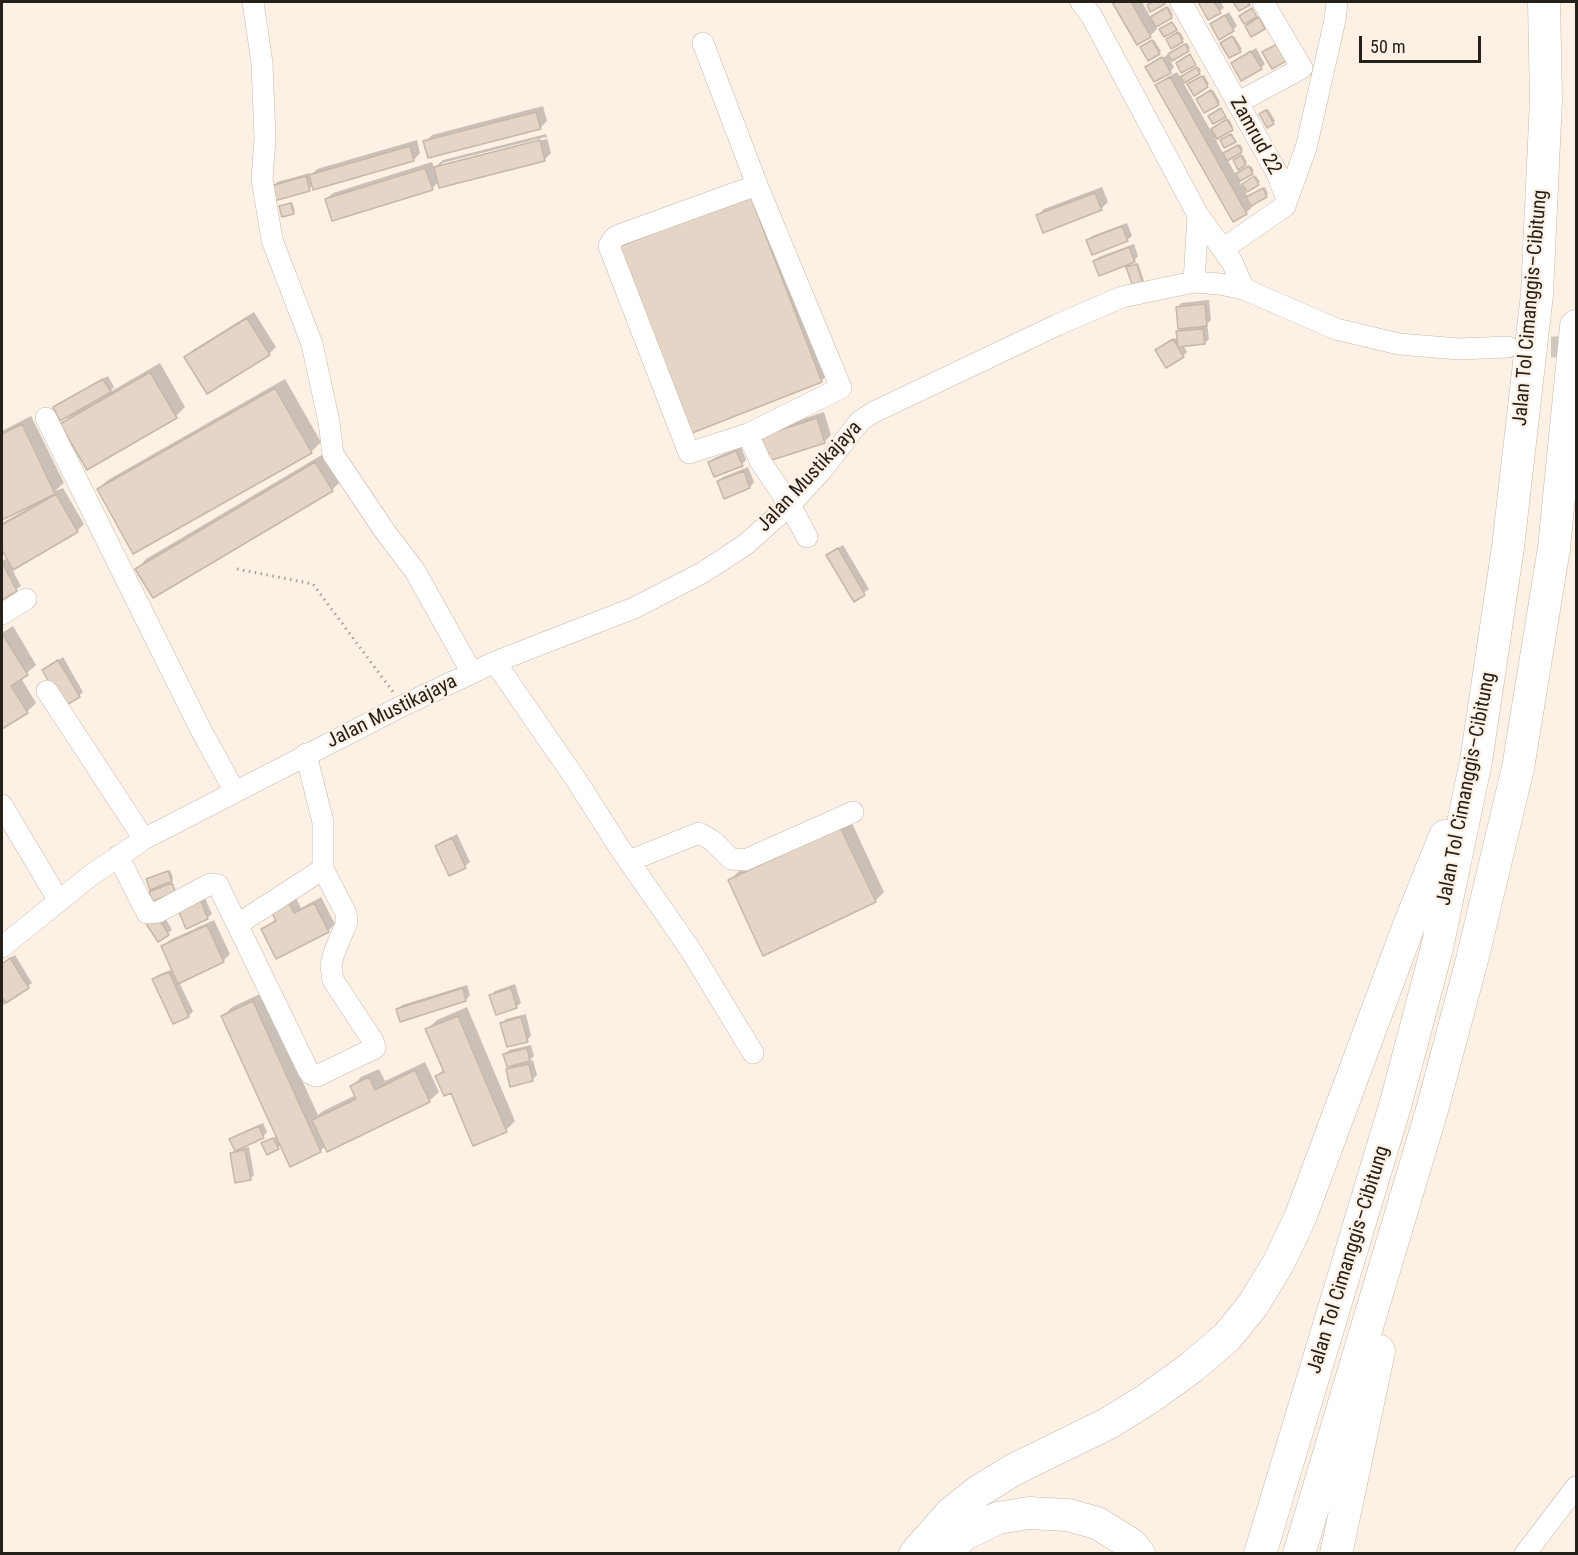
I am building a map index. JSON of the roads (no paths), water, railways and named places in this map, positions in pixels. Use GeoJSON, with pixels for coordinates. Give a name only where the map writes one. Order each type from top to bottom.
{"type":"FeatureCollection","features":[{"type":"Feature","properties":{"kind":"highway","name":"Jalan Tol Cimanggis–Cibitung"},"geometry":{"type":"LineString","coordinates":[[1260,1554],[1395,1106],[1437,948],[1476,761],[1508,548],[1537,294],[1546,99],[1544,2]]}},
{"type":"Feature","properties":{"kind":"highway","name":"Jalan Tol Cimanggis–Cibitung"},"geometry":{"type":"LineString","coordinates":[[1299,1554],[1432,1110],[1472,960],[1518,768],[1554,548],[1576,326]]}},
{"type":"Feature","properties":{"kind":"highway"},"geometry":{"type":"LineString","coordinates":[[915,1554],[951,1514],[979,1491],[1013,1470],[1109,1423],[1175,1379],[1227,1337],[1253,1305],[1279,1262],[1307,1200],[1408,928],[1476,761]]}},
{"type":"Feature","properties":{"kind":"highway"},"geometry":{"type":"LineString","coordinates":[[1336,1554],[1432,1110]]}},
{"type":"Feature","properties":{"kind":"highway"},"geometry":{"type":"LineString","coordinates":[[942,1554],[965,1534],[998,1518],[1029,1513],[1068,1515],[1097,1523],[1131,1544],[1139,1554]]}},
{"type":"Feature","properties":{"kind":"street"},"geometry":{"type":"LineString","coordinates":[[252,2],[262,63],[265,139],[262,179],[272,240],[312,344],[329,422],[333,454],[386,533],[415,571],[472,673]]}},
{"type":"Feature","properties":{"kind":"street"},"geometry":{"type":"LineString","coordinates":[[1082,2],[1198,215],[1223,249],[1244,289]]}},
{"type":"Feature","properties":{"kind":"street","name":"Zamrud 22"},"geometry":{"type":"LineString","coordinates":[[1181,2],[1277,172],[1287,200],[1285,206],[1223,249]]}},
{"type":"Feature","properties":{"kind":"street"},"geometry":{"type":"LineString","coordinates":[[1237,103],[1302,68],[1265,2]]}},
{"type":"Feature","properties":{"kind":"street"},"geometry":{"type":"LineString","coordinates":[[1287,200],[1306,148],[1335,21],[1337,2]]}},
{"type":"Feature","properties":{"kind":"street"},"geometry":{"type":"LineString","coordinates":[[703,44],[757,185],[841,388],[748,434],[689,453],[609,246],[619,235],[757,185]]}},
{"type":"Feature","properties":{"kind":"street"},"geometry":{"type":"LineString","coordinates":[[1194,282],[1198,215]]}},
{"type":"Feature","properties":{"kind":"street","name":"Jalan Mustikajaya"},"geometry":{"type":"LineString","coordinates":[[2,947],[59,900],[144,839],[404,705],[495,662],[634,608],[702,573],[745,545],[790,505],[822,470],[860,421],[874,412],[1057,325],[1122,297],[1194,282],[1220,284],[1244,289],[1318,323],[1399,344],[1459,349],[1508,347]]}},
{"type":"Feature","properties":{"kind":"street"},"geometry":{"type":"LineString","coordinates":[[46,418],[201,729],[235,792]]}},
{"type":"Feature","properties":{"kind":"street"},"geometry":{"type":"LineString","coordinates":[[748,434],[760,461],[790,505],[807,537]]}},
{"type":"Feature","properties":{"kind":"street"},"geometry":{"type":"LineString","coordinates":[[2,614],[26,598]]}},
{"type":"Feature","properties":{"kind":"street"},"geometry":{"type":"LineString","coordinates":[[495,662],[690,949],[753,1053]]}},
{"type":"Feature","properties":{"kind":"street"},"geometry":{"type":"LineString","coordinates":[[47,691],[144,839]]}},
{"type":"Feature","properties":{"kind":"street"},"geometry":{"type":"LineString","coordinates":[[118,856],[147,913],[158,912],[210,884],[218,885],[311,1074],[317,1076],[371,1052],[375,1048],[373,1041],[333,980],[331,966],[347,922],[346,913],[323,869],[323,822],[306,754]]}},
{"type":"Feature","properties":{"kind":"street"},"geometry":{"type":"LineString","coordinates":[[2,805],[59,900]]}},
{"type":"Feature","properties":{"kind":"street"},"geometry":{"type":"LineString","coordinates":[[629,861],[699,833],[714,841],[731,859],[745,860],[853,812]]}},
{"type":"Feature","properties":{"kind":"street"},"geometry":{"type":"LineString","coordinates":[[238,924],[323,869]]}},
{"type":"Feature","properties":{"kind":"street"},"geometry":{"type":"LineString","coordinates":[[1525,1554],[1576,1487]]}},
{"type":"Feature","properties":{"kind":"tunnel"},"geometry":{"type":"LineString","coordinates":[[1520,347],[1576,347]]}}]}
